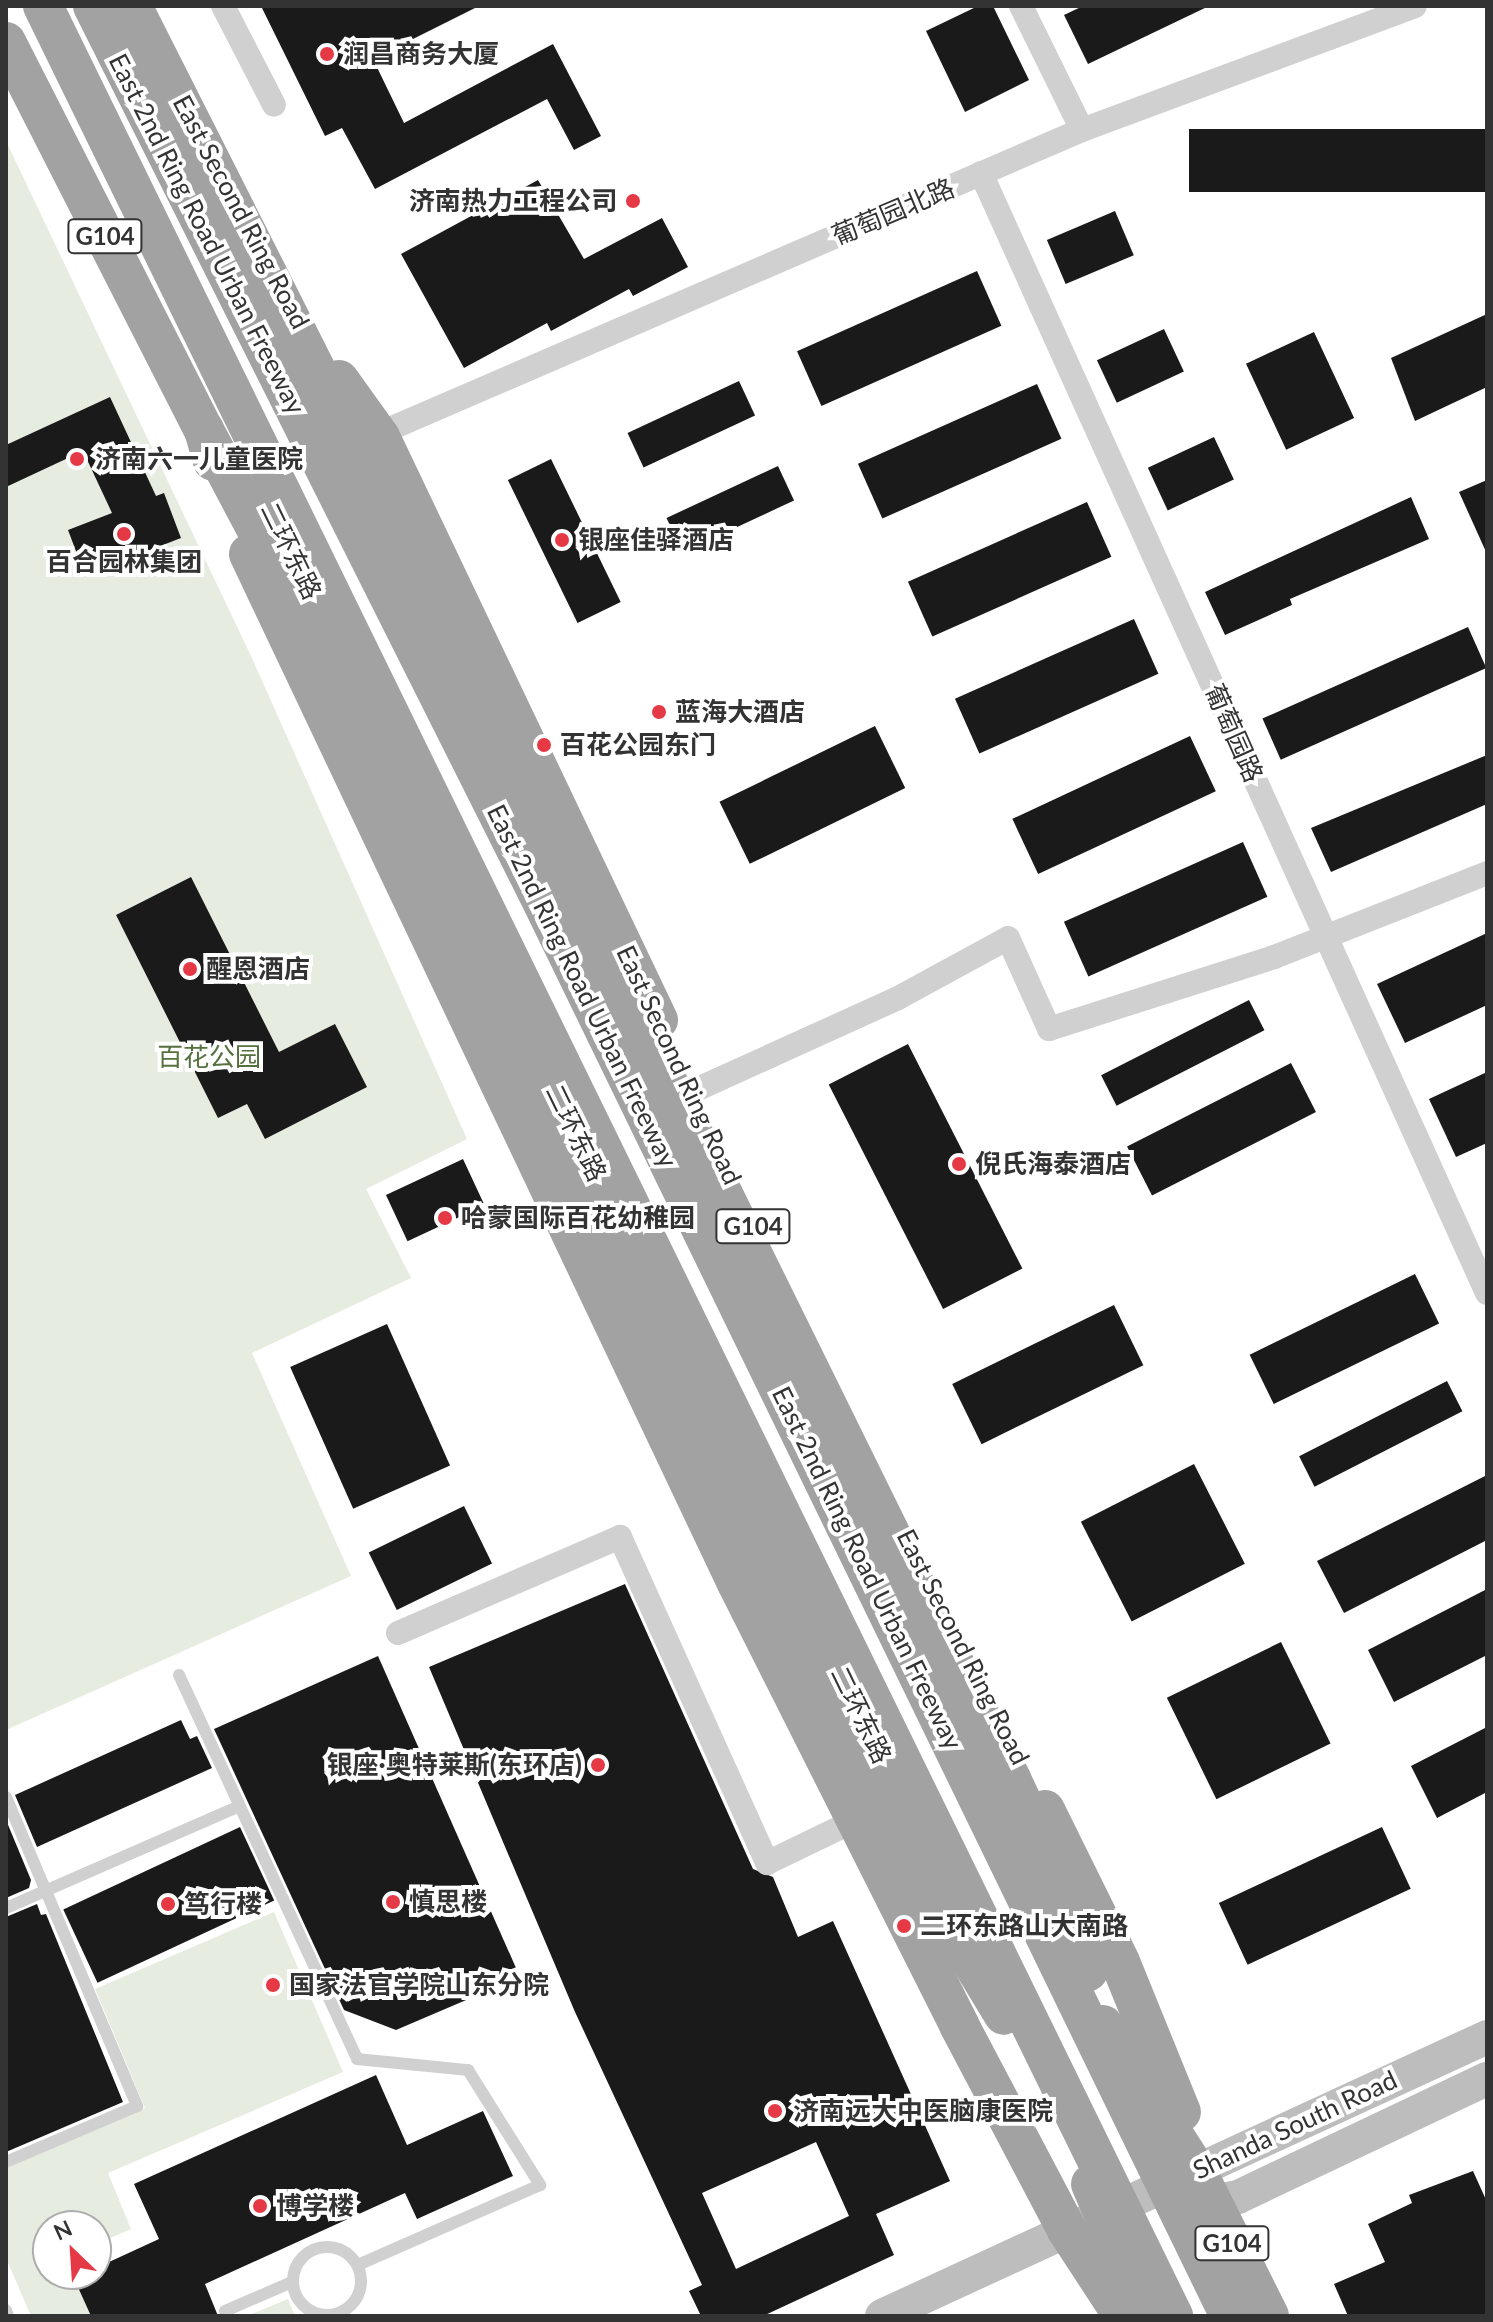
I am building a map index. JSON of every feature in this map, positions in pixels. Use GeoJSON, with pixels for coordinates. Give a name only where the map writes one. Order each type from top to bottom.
{"type":"FeatureCollection","features":[{"type":"Feature","properties":{"kind":"highway","name":"East 2nd Ring Road Urban Freeway"},"geometry":{"type":"LineString","coordinates":[[43,6],[1094,2211],[1173,2316]]}},
{"type":"Feature","properties":{"kind":"highway","name":"East 2nd Ring Road Urban Freeway"},"geometry":{"type":"LineString","coordinates":[[93,6],[1179,2172],[1230,2316]]}},
{"type":"Feature","properties":{"kind":"highway","name":"East Second Ring Road"},"geometry":{"type":"LineString","coordinates":[[132,6],[281,296],[360,428],[522,726],[691,1092],[1120,1962],[1189,2133],[1179,2172],[1215,2205],[1269,2316]]}},
{"type":"Feature","properties":{"kind":"highway","name":"G104"},"geometry":{"type":"LineString","coordinates":[[6,42],[204,430]]}},
{"type":"Feature","properties":{"kind":"highway"},"geometry":{"type":"LineString","coordinates":[[360,428],[1024,1807],[1179,2172]]}},
{"type":"Feature","properties":{"kind":"highway","name":"G104"},"geometry":{"type":"LineString","coordinates":[[360,428],[349,478],[1094,2011],[1179,2172]]}},
{"type":"Feature","properties":{"kind":"highway"},"geometry":{"type":"LineString","coordinates":[[204,430],[350,706],[913,1865],[1094,2211]]}},
{"type":"Feature","properties":{"kind":"highway"},"geometry":{"type":"LineString","coordinates":[[204,430],[228,508],[737,1583],[979,2064],[1094,2211]]}},
{"type":"Feature","properties":{"kind":"highway","name":"二环东路"},"geometry":{"type":"LineString","coordinates":[[204,430],[244,456],[971,1939],[1094,2211]]}},
{"type":"Feature","properties":{"kind":"highway"},"geometry":{"type":"LineString","coordinates":[[949,1712],[950,1622]]}},
{"type":"Feature","properties":{"kind":"highway"},"geometry":{"type":"LineString","coordinates":[[1039,1898],[1120,1962]]}},
{"type":"Feature","properties":{"kind":"highway","name":"二环东路"},"geometry":{"type":"LineString","coordinates":[[971,1939],[979,2064]]}},
{"type":"Feature","properties":{"kind":"highway","name":"二环东路"},"geometry":{"type":"LineString","coordinates":[[929,1967],[1010,2028]]}},
{"type":"Feature","properties":{"kind":"highway","name":"G104"},"geometry":{"type":"LineString","coordinates":[[1094,2211],[1123,2316]]}},
{"type":"Feature","properties":{"kind":"highway","name":"G104"},"geometry":{"type":"LineString","coordinates":[[1094,2211],[1148,2316]]}},
{"type":"Feature","properties":{"kind":"main road","name":"Shanda South Road"},"geometry":{"type":"LineString","coordinates":[[882,2316],[1094,2211],[1487,2037]]}},
{"type":"Feature","properties":{"kind":"main road","name":"Shanda South Road"},"geometry":{"type":"LineString","coordinates":[[1094,2211],[1215,2205],[1487,2079]]}},
{"type":"Feature","properties":{"kind":"street"},"geometry":{"type":"LineString","coordinates":[[223,6],[274,105]]}},
{"type":"Feature","properties":{"kind":"street"},"geometry":{"type":"LineString","coordinates":[[1021,6],[1082,130]]}},
{"type":"Feature","properties":{"kind":"street","name":"葡萄园北路"},"geometry":{"type":"LineString","coordinates":[[360,428],[1082,130],[1415,6]]}},
{"type":"Feature","properties":{"kind":"street","name":"葡萄园路"},"geometry":{"type":"LineString","coordinates":[[981,173],[1487,1293]]}},
{"type":"Feature","properties":{"kind":"street"},"geometry":{"type":"LineString","coordinates":[[691,1092],[898,998],[1008,938],[1049,1029],[1326,936],[1487,873]]}},
{"type":"Feature","properties":{"kind":"street"},"geometry":{"type":"LineString","coordinates":[[398,1633],[620,1537],[767,1863],[856,1820]]}},
{"type":"Feature","properties":{"kind":"lane"},"geometry":{"type":"LineString","coordinates":[[179,1675],[357,2059],[468,2070],[540,2185],[358,2265]]}},
{"type":"Feature","properties":{"kind":"lane"},"geometry":{"type":"LineString","coordinates":[[6,1797],[137,2106],[6,2162]]}},
{"type":"Feature","properties":{"kind":"lane"},"geometry":{"type":"LineString","coordinates":[[6,1908],[240,1806]]}},
{"type":"Feature","properties":{"kind":"lane"},"geometry":{"type":"LineString","coordinates":[[318,2247],[341,2249],[358,2265],[358,2297],[332,2316],[309,2311],[292,2282],[299,2260],[318,2247]]}},
{"type":"Feature","properties":{"kind":"lane"},"geometry":{"type":"LineString","coordinates":[[225,2311],[292,2282]]}},
{"type":"Feature","properties":{"kind":"lane"},"geometry":{"type":"LineString","coordinates":[[6,2310],[8,2316]]}},
{"type":"Feature","properties":{"kind":"green space","name":"百花公园"},"geometry":{"type":"Polygon","coordinates":[[[6,141],[251,656],[467,1139],[366,1189],[411,1278],[252,1353],[351,1576],[6,1730],[6,141]]]}},
{"type":"Feature","properties":{"kind":"green space"},"geometry":{"type":"Polygon","coordinates":[[[274,1912],[343,2072],[108,2173],[131,2229],[112,2237],[112,2210],[32,2210],[32,2290],[86,2290],[97,2316],[31,2316],[6,2258],[6,2168],[145,2108],[95,1989],[274,1912]]]}},
{"type":"Feature","properties":{"kind":"green space"},"geometry":{"type":"Polygon","coordinates":[[[288,2299],[295,2316],[247,2316],[288,2299]]]}},
{"type":"Feature","properties":{"kind":"building"},"geometry":{"type":"Polygon","coordinates":[[[261,6],[479,6],[373,59],[404,123],[553,44],[601,136],[574,150],[547,99],[375,189],[342,128],[325,136],[261,6]]]}},
{"type":"Feature","properties":{"kind":"building"},"geometry":{"type":"Polygon","coordinates":[[[978,6],[993,6],[1029,80],[965,112],[926,31],[978,6]]]}},
{"type":"Feature","properties":{"kind":"building"},"geometry":{"type":"Polygon","coordinates":[[[1083,6],[1209,6],[1088,64],[1064,15],[1083,6]]]}},
{"type":"Feature","properties":{"kind":"building"},"geometry":{"type":"Polygon","coordinates":[[[1189,129],[1487,129],[1487,192],[1189,192],[1189,129]]]}},
{"type":"Feature","properties":{"kind":"building"},"geometry":{"type":"Polygon","coordinates":[[[538,180],[584,259],[662,218],[688,267],[633,296],[629,289],[551,331],[547,323],[464,368],[401,254],[538,180]]]}},
{"type":"Feature","properties":{"kind":"building"},"geometry":{"type":"Polygon","coordinates":[[[1115,211],[1134,255],[1066,284],[1047,240],[1115,211]]]}},
{"type":"Feature","properties":{"kind":"building"},"geometry":{"type":"Polygon","coordinates":[[[977,271],[1001,326],[821,406],[797,351],[977,271]]]}},
{"type":"Feature","properties":{"kind":"building"},"geometry":{"type":"Polygon","coordinates":[[[1487,314],[1487,387],[1415,421],[1391,358],[1487,314]]]}},
{"type":"Feature","properties":{"kind":"building"},"geometry":{"type":"Polygon","coordinates":[[[1164,329],[1184,372],[1117,403],[1097,360],[1164,329]]]}},
{"type":"Feature","properties":{"kind":"building"},"geometry":{"type":"Polygon","coordinates":[[[1314,332],[1354,418],[1286,450],[1246,364],[1314,332]]]}},
{"type":"Feature","properties":{"kind":"building"},"geometry":{"type":"Polygon","coordinates":[[[739,381],[755,415],[644,467],[628,433],[739,381]]]}},
{"type":"Feature","properties":{"kind":"building"},"geometry":{"type":"Polygon","coordinates":[[[1037,384],[1061,439],[882,519],[858,464],[1037,384]]]}},
{"type":"Feature","properties":{"kind":"building"},"geometry":{"type":"Polygon","coordinates":[[[110,397],[156,496],[164,493],[181,538],[85,575],[68,530],[112,513],[83,451],[6,487],[6,445],[110,397]]]}},
{"type":"Feature","properties":{"kind":"building"},"geometry":{"type":"Polygon","coordinates":[[[1214,437],[1234,480],[1168,510],[1148,468],[1214,437]]]}},
{"type":"Feature","properties":{"kind":"building"},"geometry":{"type":"Polygon","coordinates":[[[551,459],[621,602],[578,623],[508,480],[551,459]]]}},
{"type":"Feature","properties":{"kind":"building"},"geometry":{"type":"Polygon","coordinates":[[[778,466],[794,500],[683,552],[667,518],[778,466]]]}},
{"type":"Feature","properties":{"kind":"building"},"geometry":{"type":"Polygon","coordinates":[[[1487,480],[1487,554],[1459,492],[1487,480]]]}},
{"type":"Feature","properties":{"kind":"building"},"geometry":{"type":"Polygon","coordinates":[[[1411,497],[1429,539],[1290,599],[1292,605],[1225,635],[1205,592],[1411,497]]]}},
{"type":"Feature","properties":{"kind":"building"},"geometry":{"type":"Polygon","coordinates":[[[1087,502],[1111,557],[932,637],[908,582],[1087,502]]]}},
{"type":"Feature","properties":{"kind":"building"},"geometry":{"type":"Polygon","coordinates":[[[1134,619],[1158,674],[979,754],[955,699],[1134,619]]]}},
{"type":"Feature","properties":{"kind":"building"},"geometry":{"type":"Polygon","coordinates":[[[1468,627],[1486,668],[1281,760],[1262,719],[1468,627]]]}},
{"type":"Feature","properties":{"kind":"building"},"geometry":{"type":"Polygon","coordinates":[[[875,726],[905,788],[750,864],[720,802],[875,726]]]}},
{"type":"Feature","properties":{"kind":"building"},"geometry":{"type":"Polygon","coordinates":[[[1190,736],[1216,791],[1038,874],[1012,819],[1190,736]]]}},
{"type":"Feature","properties":{"kind":"building"},"geometry":{"type":"Polygon","coordinates":[[[1487,755],[1487,804],[1331,872],[1311,828],[1487,755]]]}},
{"type":"Feature","properties":{"kind":"building"},"geometry":{"type":"Polygon","coordinates":[[[1243,842],[1267,897],[1088,977],[1064,922],[1243,842]]]}},
{"type":"Feature","properties":{"kind":"building","name":"醒恩酒店"},"geometry":{"type":"Polygon","coordinates":[[[191,877],[279,1052],[335,1024],[367,1087],[265,1139],[247,1104],[218,1118],[116,915],[191,877]]]}},
{"type":"Feature","properties":{"kind":"building"},"geometry":{"type":"Polygon","coordinates":[[[1487,933],[1487,1005],[1405,1043],[1377,984],[1487,933]]]}},
{"type":"Feature","properties":{"kind":"building"},"geometry":{"type":"Polygon","coordinates":[[[1249,1000],[1264,1030],[1117,1106],[1101,1075],[1249,1000]]]}},
{"type":"Feature","properties":{"kind":"building"},"geometry":{"type":"Polygon","coordinates":[[[908,1044],[1022,1269],[943,1309],[829,1084],[908,1044]]]}},
{"type":"Feature","properties":{"kind":"building"},"geometry":{"type":"Polygon","coordinates":[[[1291,1063],[1316,1112],[1152,1196],[1127,1147],[1291,1063]]]}},
{"type":"Feature","properties":{"kind":"building"},"geometry":{"type":"Polygon","coordinates":[[[1487,1072],[1487,1143],[1456,1157],[1429,1099],[1487,1072]]]}},
{"type":"Feature","properties":{"kind":"building"},"geometry":{"type":"Polygon","coordinates":[[[463,1159],[485,1205],[408,1241],[386,1195],[463,1159]]]}},
{"type":"Feature","properties":{"kind":"building"},"geometry":{"type":"Polygon","coordinates":[[[1415,1274],[1439,1323],[1274,1404],[1250,1355],[1415,1274]]]}},
{"type":"Feature","properties":{"kind":"building"},"geometry":{"type":"Polygon","coordinates":[[[1114,1305],[1143,1365],[982,1444],[952,1384],[1114,1305]]]}},
{"type":"Feature","properties":{"kind":"building"},"geometry":{"type":"Polygon","coordinates":[[[387,1324],[450,1466],[353,1509],[290,1367],[387,1324]]]}},
{"type":"Feature","properties":{"kind":"building"},"geometry":{"type":"Polygon","coordinates":[[[1447,1381],[1462,1411],[1315,1487],[1299,1456],[1447,1381]]]}},
{"type":"Feature","properties":{"kind":"building"},"geometry":{"type":"Polygon","coordinates":[[[1194,1464],[1245,1564],[1132,1621],[1081,1522],[1194,1464]]]}},
{"type":"Feature","properties":{"kind":"building"},"geometry":{"type":"Polygon","coordinates":[[[1487,1475],[1487,1540],[1344,1613],[1317,1561],[1487,1475]]]}},
{"type":"Feature","properties":{"kind":"building"},"geometry":{"type":"Polygon","coordinates":[[[464,1506],[492,1564],[397,1610],[369,1552],[464,1506]]]}},
{"type":"Feature","properties":{"kind":"building"},"geometry":{"type":"Polygon","coordinates":[[[625,1584],[753,1869],[773,1877],[798,1937],[833,1921],[950,2181],[876,2214],[894,2255],[763,2316],[701,2316],[689,2291],[702,2285],[575,2012],[429,1667],[625,1584]],[[816,2142],[702,2193],[736,2269],[849,2216],[816,2142]]]}},
{"type":"Feature","properties":{"kind":"building"},"geometry":{"type":"Polygon","coordinates":[[[1487,1589],[1487,1655],[1394,1702],[1368,1650],[1487,1589]]]}},
{"type":"Feature","properties":{"kind":"building"},"geometry":{"type":"Polygon","coordinates":[[[1281,1642],[1331,1744],[1216,1799],[1167,1698],[1281,1642]]]}},
{"type":"Feature","properties":{"kind":"building","name":"慎思楼"},"geometry":{"type":"Polygon","coordinates":[[[378,1656],[520,1977],[396,2030],[344,2010],[214,1729],[378,1656]]]}},
{"type":"Feature","properties":{"kind":"building"},"geometry":{"type":"Polygon","coordinates":[[[181,1720],[190,1739],[197,1736],[212,1768],[37,1847],[15,1795],[181,1720]]]}},
{"type":"Feature","properties":{"kind":"building"},"geometry":{"type":"Polygon","coordinates":[[[1487,1727],[1487,1792],[1437,1818],[1411,1766],[1487,1727]]]}},
{"type":"Feature","properties":{"kind":"building"},"geometry":{"type":"Polygon","coordinates":[[[6,1820],[31,1880],[29,1888],[6,1898],[6,1820]]]}},
{"type":"Feature","properties":{"kind":"building","name":"笃行楼"},"geometry":{"type":"Polygon","coordinates":[[[240,1827],[274,1900],[98,1983],[63,1909],[240,1827]]]}},
{"type":"Feature","properties":{"kind":"building"},"geometry":{"type":"Polygon","coordinates":[[[1382,1827],[1411,1889],[1248,1965],[1219,1903],[1382,1827]]]}},
{"type":"Feature","properties":{"kind":"building"},"geometry":{"type":"Polygon","coordinates":[[[37,1904],[41,1915],[46,1914],[123,2102],[6,2152],[6,1917],[37,1904]]]}},
{"type":"Feature","properties":{"kind":"building","name":"博学楼"},"geometry":{"type":"Polygon","coordinates":[[[376,2075],[407,2145],[483,2111],[513,2176],[417,2219],[405,2193],[205,2284],[218,2316],[91,2316],[79,2290],[112,2290],[112,2261],[159,2239],[134,2184],[376,2075]]]}},
{"type":"Feature","properties":{"kind":"building"},"geometry":{"type":"Polygon","coordinates":[[[1473,2171],[1487,2202],[1487,2316],[1348,2316],[1334,2284],[1385,2262],[1368,2224],[1412,2203],[1409,2195],[1473,2171]]]}},
{"type":"Feature","properties":{"kind":"place","name":"润昌商务大厦"},"geometry":{"type":"Point","coordinates":[327,54]}},
{"type":"Feature","properties":{"kind":"place","name":"济南热力工程公司"},"geometry":{"type":"Point","coordinates":[633,201]}},
{"type":"Feature","properties":{"kind":"place","name":"济南六一儿童医院"},"geometry":{"type":"Point","coordinates":[77,459]}},
{"type":"Feature","properties":{"kind":"place","name":"百合园林集团"},"geometry":{"type":"Point","coordinates":[124,534]}},
{"type":"Feature","properties":{"kind":"place","name":"银座佳驿酒店"},"geometry":{"type":"Point","coordinates":[562,540]}},
{"type":"Feature","properties":{"kind":"place","name":"蓝海大酒店"},"geometry":{"type":"Point","coordinates":[659,712]}},
{"type":"Feature","properties":{"kind":"place","name":"百花公园东门"},"geometry":{"type":"Point","coordinates":[544,745]}},
{"type":"Feature","properties":{"kind":"place","name":"醒恩酒店"},"geometry":{"type":"Point","coordinates":[190,969]}},
{"type":"Feature","properties":{"kind":"place","name":"倪氏海泰酒店"},"geometry":{"type":"Point","coordinates":[959,1164]}},
{"type":"Feature","properties":{"kind":"place","name":"哈蒙国际百花幼稚园"},"geometry":{"type":"Point","coordinates":[445,1218]}},
{"type":"Feature","properties":{"kind":"place","name":"银座·奥特莱斯(东环店)"},"geometry":{"type":"Point","coordinates":[598,1765]}},
{"type":"Feature","properties":{"kind":"place","name":"慎思楼"},"geometry":{"type":"Point","coordinates":[393,1902]}},
{"type":"Feature","properties":{"kind":"place","name":"笃行楼"},"geometry":{"type":"Point","coordinates":[168,1904]}},
{"type":"Feature","properties":{"kind":"place","name":"二环东路山大南路"},"geometry":{"type":"Point","coordinates":[904,1926]}},
{"type":"Feature","properties":{"kind":"place","name":"国家法官学院山东分院"},"geometry":{"type":"Point","coordinates":[273,1985]}},
{"type":"Feature","properties":{"kind":"place","name":"济南远大中医脑康医院"},"geometry":{"type":"Point","coordinates":[775,2111]}},
{"type":"Feature","properties":{"kind":"place","name":"博学楼"},"geometry":{"type":"Point","coordinates":[260,2206]}}]}
